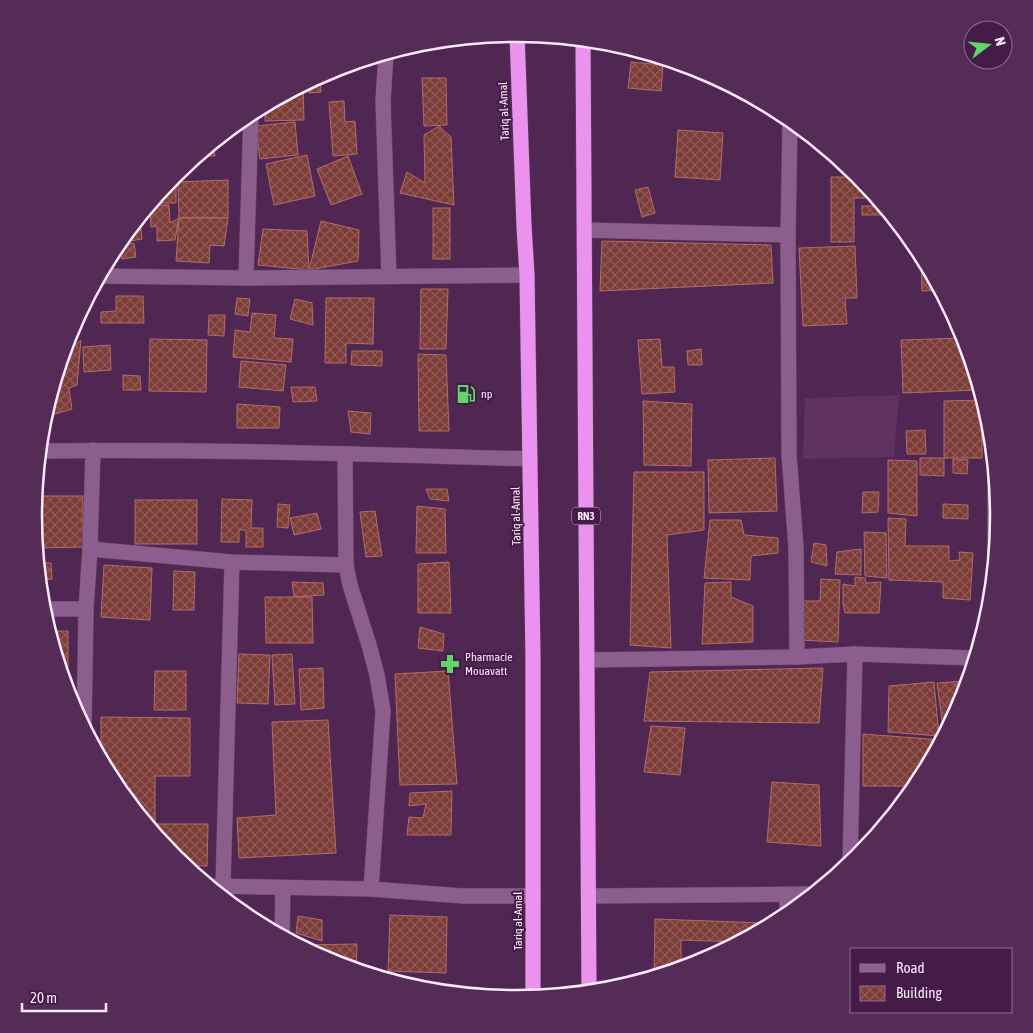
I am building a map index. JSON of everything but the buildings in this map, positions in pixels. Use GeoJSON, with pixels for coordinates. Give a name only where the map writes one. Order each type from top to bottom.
{"type":"FeatureCollection","features":[{"type":"Feature","properties":{"kind":"highway","name":"Tariq al-Amal"},"geometry":{"type":"LineString","coordinates":[[517,42],[527,276],[533,658],[533,989]]}},
{"type":"Feature","properties":{"kind":"highway","name":"RN3"},"geometry":{"type":"LineString","coordinates":[[583,48],[589,984]]}},
{"type":"Feature","properties":{"kind":"street"},"geometry":{"type":"LineString","coordinates":[[386,62],[383,101],[389,276]]}},
{"type":"Feature","properties":{"kind":"street"},"geometry":{"type":"LineString","coordinates":[[246,278],[251,124]]}},
{"type":"Feature","properties":{"kind":"street"},"geometry":{"type":"LineString","coordinates":[[790,129],[788,235],[789,454],[796,548],[797,657]]}},
{"type":"Feature","properties":{"kind":"street"},"geometry":{"type":"LineString","coordinates":[[585,230],[788,235]]}},
{"type":"Feature","properties":{"kind":"street"},"geometry":{"type":"LineString","coordinates":[[108,276],[246,278],[527,276]]}},
{"type":"Feature","properties":{"kind":"street"},"geometry":{"type":"LineString","coordinates":[[84,710],[86,608],[93,450]]}},
{"type":"Feature","properties":{"kind":"street"},"geometry":{"type":"LineString","coordinates":[[48,451],[345,454],[530,459]]}},
{"type":"Feature","properties":{"kind":"street"},"geometry":{"type":"LineString","coordinates":[[345,454],[346,565],[350,585],[377,675],[383,711],[371,889]]}},
{"type":"Feature","properties":{"kind":"street"},"geometry":{"type":"LineString","coordinates":[[90,549],[232,562],[346,565]]}},
{"type":"Feature","properties":{"kind":"street"},"geometry":{"type":"LineString","coordinates":[[216,883],[232,562]]}},
{"type":"Feature","properties":{"kind":"street"},"geometry":{"type":"LineString","coordinates":[[52,609],[86,608]]}},
{"type":"Feature","properties":{"kind":"street"},"geometry":{"type":"LineString","coordinates":[[587,660],[797,657],[855,654],[968,658]]}},
{"type":"Feature","properties":{"kind":"street"},"geometry":{"type":"LineString","coordinates":[[850,854],[855,654]]}},
{"type":"Feature","properties":{"kind":"street"},"geometry":{"type":"LineString","coordinates":[[220,886],[371,889],[463,896],[533,896]]}},
{"type":"Feature","properties":{"kind":"street"},"geometry":{"type":"LineString","coordinates":[[282,929],[283,888]]}},
{"type":"Feature","properties":{"kind":"street"},"geometry":{"type":"LineString","coordinates":[[589,896],[803,894]]}},
{"type":"Feature","properties":{"kind":"street"},"geometry":{"type":"LineString","coordinates":[[787,895],[787,906]]}},
{"type":"Feature","properties":{"kind":"shaded area"},"geometry":{"type":"Polygon","coordinates":[[[899,395],[894,457],[803,459],[805,398],[899,395]]]}},
{"type":"Feature","properties":{"kind":"place","name":"np"},"geometry":{"type":"Point","coordinates":[466,394]}},
{"type":"Feature","properties":{"kind":"place","name":"Pharmacie Mouavatt"},"geometry":{"type":"Point","coordinates":[450,664]}}]}
